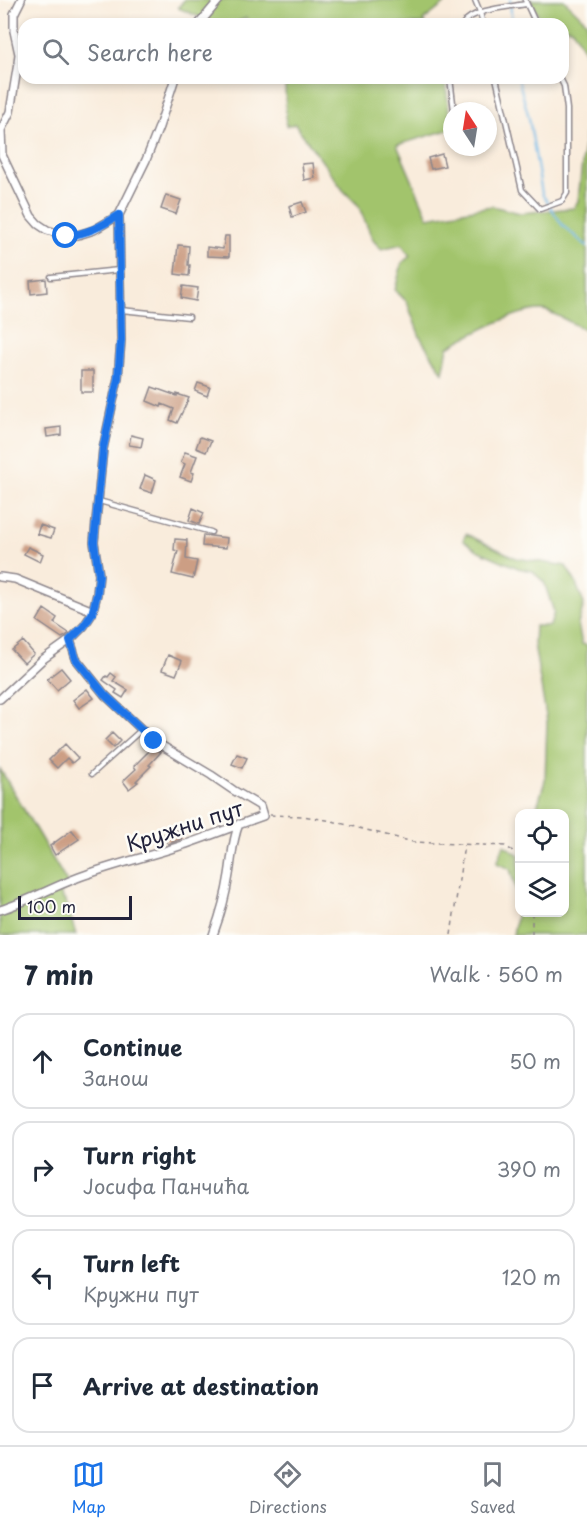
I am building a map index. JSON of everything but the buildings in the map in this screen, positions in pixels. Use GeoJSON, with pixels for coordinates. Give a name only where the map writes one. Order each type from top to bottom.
{"type":"FeatureCollection","features":[{"type":"Feature","properties":{"kind":"street"},"geometry":{"type":"LineString","coordinates":[[18,49],[14,31],[14,14],[21,0]]}},
{"type":"Feature","properties":{"kind":"street"},"geometry":{"type":"LineString","coordinates":[[204,18],[219,0]]}},
{"type":"Feature","properties":{"kind":"street"},"geometry":{"type":"LineString","coordinates":[[18,63],[10,112],[1,130],[2,155],[32,216],[38,224],[66,236],[94,230],[119,215]]}},
{"type":"Feature","properties":{"kind":"street"},"geometry":{"type":"LineString","coordinates":[[0,699],[42,660],[70,640],[84,626],[93,611],[99,575],[94,542],[103,449],[118,378],[121,340],[119,215],[146,160],[173,84]]}},
{"type":"Feature","properties":{"kind":"street"},"geometry":{"type":"LineString","coordinates":[[0,578],[15,579],[93,611]]}},
{"type":"Feature","properties":{"kind":"street","name":"Кружни пут"},"geometry":{"type":"LineString","coordinates":[[0,910],[15,906],[83,875],[178,847],[263,816],[260,806],[154,741],[105,695],[76,659],[70,640]]}},
{"type":"Feature","properties":{"kind":"street"},"geometry":{"type":"LineString","coordinates":[[213,935],[218,922],[239,824]]}},
{"type":"Feature","properties":{"kind":"lane"},"geometry":{"type":"LineString","coordinates":[[475,0],[482,18]]}},
{"type":"Feature","properties":{"kind":"lane"},"geometry":{"type":"LineString","coordinates":[[467,18],[480,12],[526,2],[533,18]]}},
{"type":"Feature","properties":{"kind":"lane"},"geometry":{"type":"LineString","coordinates":[[451,84],[453,102]]}},
{"type":"Feature","properties":{"kind":"lane"},"geometry":{"type":"LineString","coordinates":[[497,84],[522,190],[540,209],[562,201],[567,193],[567,109],[563,84]]}},
{"type":"Feature","properties":{"kind":"lane"},"geometry":{"type":"LineString","coordinates":[[51,277],[120,270]]}},
{"type":"Feature","properties":{"kind":"lane"},"geometry":{"type":"LineString","coordinates":[[120,310],[189,317]]}},
{"type":"Feature","properties":{"kind":"lane"},"geometry":{"type":"LineString","coordinates":[[98,500],[211,532]]}},
{"type":"Feature","properties":{"kind":"lane"},"geometry":{"type":"LineString","coordinates":[[92,774],[142,730]]}},
{"type":"Feature","properties":{"kind":"path"},"geometry":{"type":"LineString","coordinates":[[263,816],[282,814],[303,816],[332,821],[413,842],[505,846],[515,853]]}},
{"type":"Feature","properties":{"kind":"path"},"geometry":{"type":"LineString","coordinates":[[451,935],[464,844]]}},
{"type":"Feature","properties":{"kind":"path"},"geometry":{"type":"LineString","coordinates":[[532,917],[532,935]]}},
{"type":"Feature","properties":{"kind":"green space"},"geometry":{"type":"Polygon","coordinates":[[[184,0],[447,0],[427,18],[202,18],[178,8],[184,0]]]}},
{"type":"Feature","properties":{"kind":"green space"},"geometry":{"type":"Polygon","coordinates":[[[530,0],[564,0],[587,22],[587,57],[572,28],[569,28],[569,18],[540,18],[530,0]]]}},
{"type":"Feature","properties":{"kind":"green space"},"geometry":{"type":"Polygon","coordinates":[[[285,84],[446,84],[448,102],[443,102],[443,131],[397,145],[428,217],[492,206],[520,213],[574,208],[578,201],[587,117],[587,333],[547,311],[525,312],[497,322],[448,347],[443,373],[420,337],[407,302],[395,290],[402,263],[410,256],[402,244],[381,249],[373,240],[358,205],[343,190],[295,124],[286,126],[285,84]]]}},
{"type":"Feature","properties":{"kind":"green space"},"geometry":{"type":"Polygon","coordinates":[[[466,534],[516,558],[566,566],[584,604],[578,624],[582,644],[587,645],[587,935],[513,935],[516,917],[569,917],[569,809],[536,809],[545,781],[547,722],[534,644],[535,626],[550,626],[554,612],[544,582],[532,571],[518,568],[479,551],[463,540],[466,534]]]}},
{"type":"Feature","properties":{"kind":"green space"},"geometry":{"type":"Polygon","coordinates":[[[0,769],[69,886],[60,894],[67,904],[76,935],[0,935],[0,769]]]}},
{"type":"Feature","properties":{"kind":"green space"},"geometry":{"type":"Polygon","coordinates":[[[504,845],[515,852],[515,886],[510,869],[497,863],[504,845]]]}},
{"type":"Feature","properties":{"kind":"waterway"},"geometry":{"type":"LineString","coordinates":[[510,0],[512,18]]}},
{"type":"Feature","properties":{"kind":"waterway"},"geometry":{"type":"LineString","coordinates":[[520,84],[529,118],[542,194],[563,226],[587,246]]}},
{"type":"Feature","properties":{"kind":"route"},"geometry":{"type":"LineString","coordinates":[[66,236],[94,230],[119,215],[121,340],[118,378],[103,449],[94,542],[99,575],[97,594],[92,614],[70,640],[76,659],[105,695],[154,741]]}}]}
